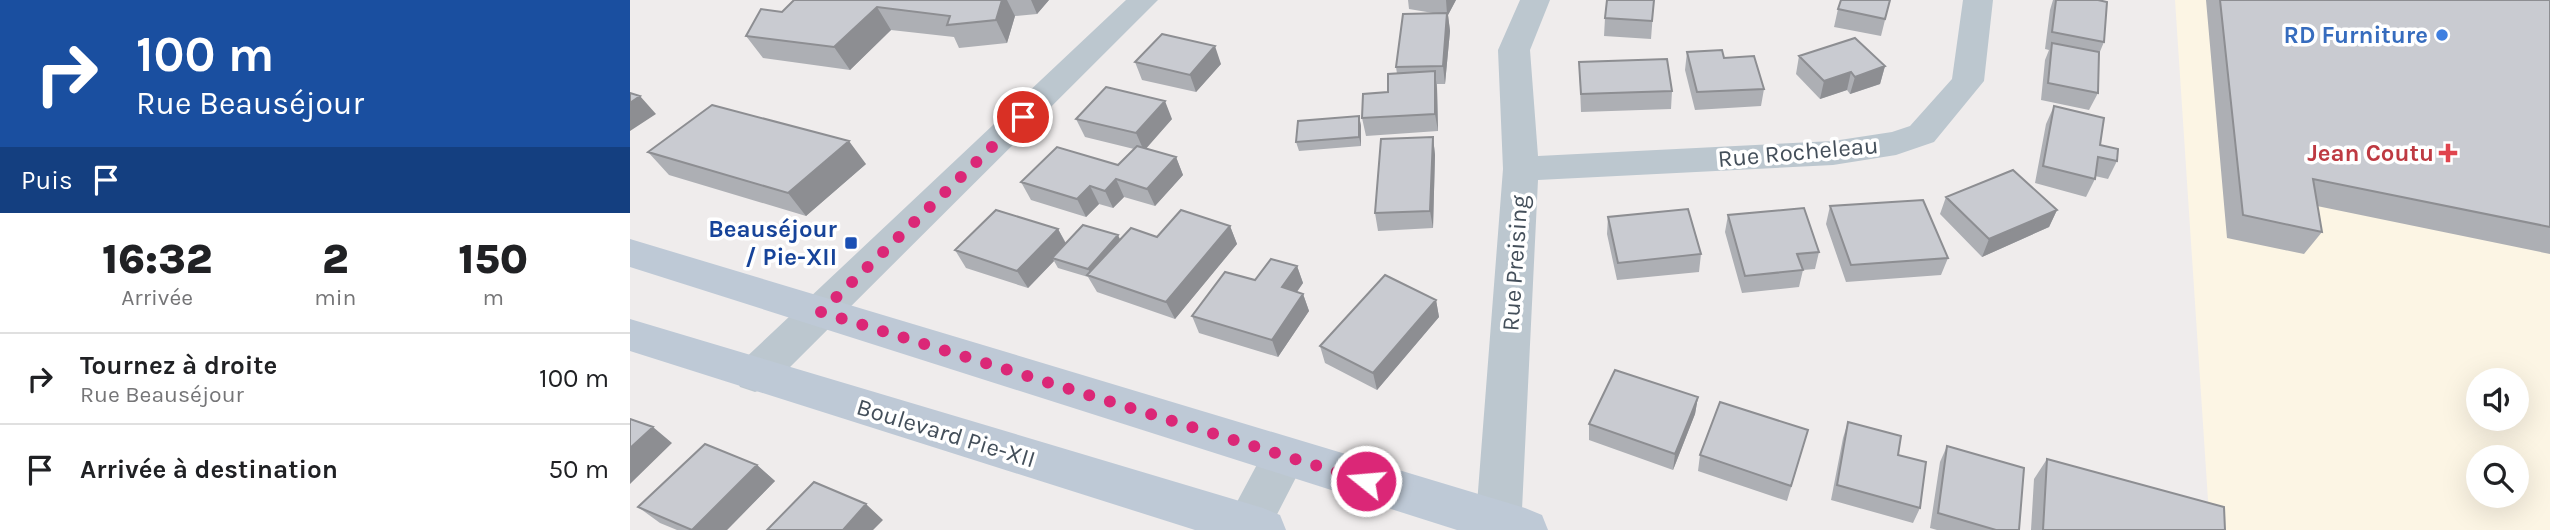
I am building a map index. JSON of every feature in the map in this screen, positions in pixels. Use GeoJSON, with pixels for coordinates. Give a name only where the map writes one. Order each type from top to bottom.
{"type":"FeatureCollection","features":[{"type":"Feature","properties":{"kind":"street"},"geometry":{"type":"LineString","coordinates":[[755,376],[1143,0]]}},
{"type":"Feature","properties":{"kind":"street","name":"Rue Preising"},"geometry":{"type":"LineString","coordinates":[[1507,527],[1521,169],[1514,50],[1535,0]]}},
{"type":"Feature","properties":{"kind":"street","name":"Rue Rocheleau"},"geometry":{"type":"LineString","coordinates":[[1521,169],[1833,153],[1896,143],[1923,134],[1968,81],[1978,0]]}},
{"type":"Feature","properties":{"kind":"street"},"geometry":{"type":"LineString","coordinates":[[630,253],[1507,527]]}},
{"type":"Feature","properties":{"kind":"street","name":"Boulevard Pie-XII"},"geometry":{"type":"LineString","coordinates":[[630,335],[755,376],[1252,528]]}},
{"type":"Feature","properties":{"kind":"street"},"geometry":{"type":"LineString","coordinates":[[1252,528],[1285,456]]}},
{"type":"Feature","properties":{"kind":"shaded area"},"geometry":{"type":"Polygon","coordinates":[[[2175,0],[2550,0],[2550,530],[2210,530],[2175,0]]]}},
{"type":"Feature","properties":{"kind":"building"},"geometry":{"type":"Polygon","coordinates":[[[794,0],[1002,0],[996,20],[947,25],[950,16],[877,7],[834,47],[746,36],[761,9],[782,12],[794,0]]]}},
{"type":"Feature","properties":{"kind":"building"},"geometry":{"type":"Polygon","coordinates":[[[1607,0],[1654,0],[1652,21],[1605,18],[1607,0]]]}},
{"type":"Feature","properties":{"kind":"building"},"geometry":{"type":"Polygon","coordinates":[[[1841,0],[1890,0],[1885,19],[1838,9],[1841,0]]]}},
{"type":"Feature","properties":{"kind":"building"},"geometry":{"type":"Polygon","coordinates":[[[2056,0],[2107,2],[2104,42],[2052,32],[2056,0]]]}},
{"type":"Feature","properties":{"kind":"building"},"geometry":{"type":"Polygon","coordinates":[[[2220,0],[2550,0],[2550,227],[2313,179],[2322,232],[2243,215],[2220,0]]]}},
{"type":"Feature","properties":{"kind":"building"},"geometry":{"type":"Polygon","coordinates":[[[1447,13],[1443,66],[1396,67],[1403,14],[1447,13]]]}},
{"type":"Feature","properties":{"kind":"building"},"geometry":{"type":"Polygon","coordinates":[[[1162,34],[1215,46],[1190,75],[1135,62],[1162,34]]]}},
{"type":"Feature","properties":{"kind":"building"},"geometry":{"type":"Polygon","coordinates":[[[1855,38],[1885,66],[1855,77],[1851,72],[1824,81],[1799,56],[1855,38]]]}},
{"type":"Feature","properties":{"kind":"building"},"geometry":{"type":"Polygon","coordinates":[[[2052,43],[2099,52],[2098,93],[2048,83],[2052,43]]]}},
{"type":"Feature","properties":{"kind":"building"},"geometry":{"type":"Polygon","coordinates":[[[1722,50],[1724,58],[1754,56],[1764,89],[1697,92],[1687,52],[1722,50]]]}},
{"type":"Feature","properties":{"kind":"building"},"geometry":{"type":"Polygon","coordinates":[[[1667,59],[1672,91],[1581,94],[1579,62],[1667,59]]]}},
{"type":"Feature","properties":{"kind":"building"},"geometry":{"type":"Polygon","coordinates":[[[1435,71],[1435,114],[1362,118],[1363,94],[1388,92],[1388,74],[1435,71]]]}},
{"type":"Feature","properties":{"kind":"building"},"geometry":{"type":"Polygon","coordinates":[[[1106,87],[1165,101],[1136,133],[1076,119],[1106,87]]]}},
{"type":"Feature","properties":{"kind":"building"},"geometry":{"type":"Polygon","coordinates":[[[630,93],[640,96],[630,103],[630,93]]]}},
{"type":"Feature","properties":{"kind":"building"},"geometry":{"type":"Polygon","coordinates":[[[712,105],[849,141],[788,193],[648,152],[712,105]]]}},
{"type":"Feature","properties":{"kind":"building"},"geometry":{"type":"Polygon","coordinates":[[[2054,106],[2104,118],[2100,145],[2118,149],[2117,161],[2098,157],[2095,179],[2043,166],[2054,106]]]}},
{"type":"Feature","properties":{"kind":"building"},"geometry":{"type":"Polygon","coordinates":[[[1359,116],[1359,137],[1296,142],[1298,121],[1359,116]]]}},
{"type":"Feature","properties":{"kind":"building"},"geometry":{"type":"Polygon","coordinates":[[[1433,137],[1430,211],[1375,213],[1381,139],[1433,137]]]}},
{"type":"Feature","properties":{"kind":"building"},"geometry":{"type":"Polygon","coordinates":[[[1137,146],[1176,157],[1147,189],[1116,179],[1105,191],[1090,186],[1077,199],[1021,182],[1057,147],[1118,165],[1137,146]]]}},
{"type":"Feature","properties":{"kind":"building"},"geometry":{"type":"Polygon","coordinates":[[[2013,170],[2057,210],[1989,239],[1946,197],[2013,170]]]}},
{"type":"Feature","properties":{"kind":"building"},"geometry":{"type":"Polygon","coordinates":[[[1923,200],[1948,258],[1851,265],[1830,206],[1923,200]]]}},
{"type":"Feature","properties":{"kind":"building"},"geometry":{"type":"Polygon","coordinates":[[[1804,208],[1819,252],[1797,254],[1803,270],[1745,276],[1728,215],[1804,208]]]}},
{"type":"Feature","properties":{"kind":"building"},"geometry":{"type":"Polygon","coordinates":[[[1688,209],[1701,254],[1618,263],[1608,217],[1688,209]]]}},
{"type":"Feature","properties":{"kind":"building"},"geometry":{"type":"Polygon","coordinates":[[[996,210],[1058,229],[1017,271],[955,250],[996,210]]]}},
{"type":"Feature","properties":{"kind":"building"},"geometry":{"type":"Polygon","coordinates":[[[1181,210],[1230,226],[1166,302],[1087,275],[1131,228],[1157,237],[1181,210]]]}},
{"type":"Feature","properties":{"kind":"building"},"geometry":{"type":"Polygon","coordinates":[[[1083,225],[1118,235],[1088,269],[1052,258],[1083,225]]]}},
{"type":"Feature","properties":{"kind":"building"},"geometry":{"type":"Polygon","coordinates":[[[1271,259],[1297,266],[1282,287],[1303,294],[1272,340],[1192,316],[1225,272],[1255,280],[1271,259]]]}},
{"type":"Feature","properties":{"kind":"building"},"geometry":{"type":"Polygon","coordinates":[[[1385,275],[1436,300],[1373,373],[1320,346],[1385,275]]]}},
{"type":"Feature","properties":{"kind":"building"},"geometry":{"type":"Polygon","coordinates":[[[1615,370],[1698,397],[1675,454],[1589,424],[1615,370]]]}},
{"type":"Feature","properties":{"kind":"building"},"geometry":{"type":"Polygon","coordinates":[[[1720,402],[1808,430],[1791,486],[1700,455],[1720,402]]]}},
{"type":"Feature","properties":{"kind":"building"},"geometry":{"type":"Polygon","coordinates":[[[630,419],[653,427],[630,448],[630,419]]]}},
{"type":"Feature","properties":{"kind":"building"},"geometry":{"type":"Polygon","coordinates":[[[1848,422],[1901,436],[1898,455],[1926,462],[1920,508],[1837,485],[1848,422]]]}},
{"type":"Feature","properties":{"kind":"building"},"geometry":{"type":"Polygon","coordinates":[[[705,444],[757,465],[692,530],[638,507],[705,444]]]}},
{"type":"Feature","properties":{"kind":"building"},"geometry":{"type":"Polygon","coordinates":[[[1947,446],[2024,468],[2019,530],[1996,530],[1938,513],[1947,446]]]}},
{"type":"Feature","properties":{"kind":"building"},"geometry":{"type":"Polygon","coordinates":[[[2047,459],[2224,507],[2225,530],[2043,530],[2047,459]]]}},
{"type":"Feature","properties":{"kind":"building"},"geometry":{"type":"Polygon","coordinates":[[[814,482],[866,504],[843,530],[767,530],[814,482]]]}},
{"type":"Feature","properties":{"kind":"place","name":"RD Furniture"},"geometry":{"type":"Point","coordinates":[2442,35]}},
{"type":"Feature","properties":{"kind":"place","name":"Jean Coutu"},"geometry":{"type":"Point","coordinates":[2448,153]}},
{"type":"Feature","properties":{"kind":"place","name":"Beauséjour / Pie-XII"},"geometry":{"type":"Point","coordinates":[851,243]}},
{"type":"Feature","properties":{"kind":"route"},"geometry":{"type":"LineString","coordinates":[[1023,117],[821,312],[1366,481]]}}]}
